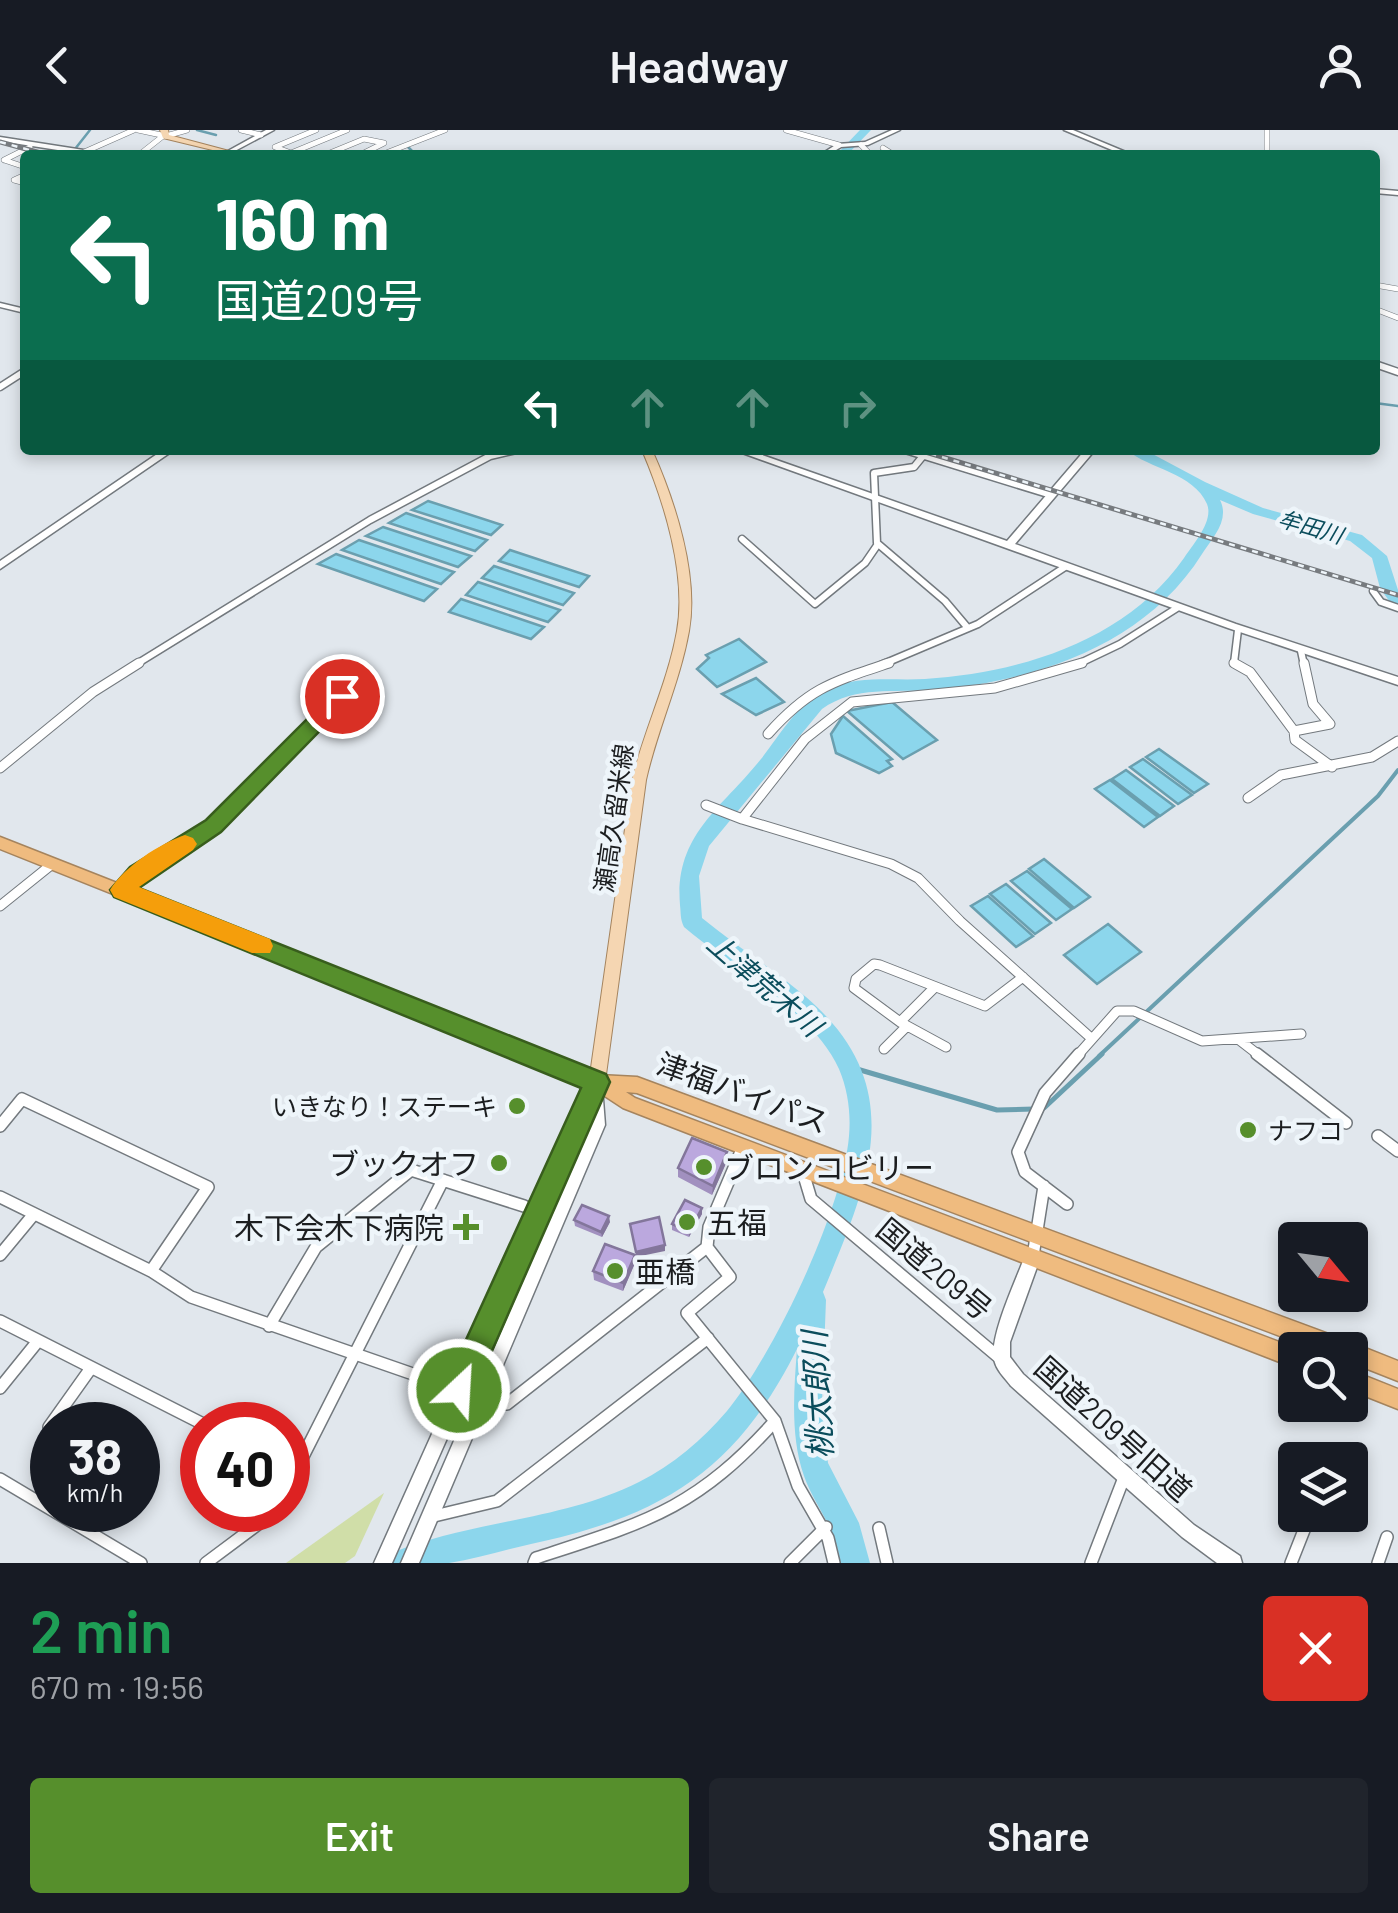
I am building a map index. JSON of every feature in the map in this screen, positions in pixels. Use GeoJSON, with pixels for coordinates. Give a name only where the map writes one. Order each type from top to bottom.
{"type":"FeatureCollection","features":[{"type":"Feature","properties":{"kind":"highway"},"geometry":{"type":"LineString","coordinates":[[0,844],[597,1082]]}},
{"type":"Feature","properties":{"kind":"highway","name":"津福バイパス"},"geometry":{"type":"LineString","coordinates":[[597,1082],[629,1103],[1278,1351]]}},
{"type":"Feature","properties":{"kind":"highway","name":"津福バイパス"},"geometry":{"type":"LineString","coordinates":[[597,1082],[637,1085],[1297,1332]]}},
{"type":"Feature","properties":{"kind":"highway","name":"津福バイパス"},"geometry":{"type":"LineString","coordinates":[[1368,1359],[1398,1371]]}},
{"type":"Feature","properties":{"kind":"highway"},"geometry":{"type":"LineString","coordinates":[[1368,1387],[1398,1398]]}},
{"type":"Feature","properties":{"kind":"main road"},"geometry":{"type":"LineString","coordinates":[[164,134],[214,150]]}},
{"type":"Feature","properties":{"kind":"main road","name":"瀬高久留米線"},"geometry":{"type":"LineString","coordinates":[[597,1082],[639,780],[648,735],[684,626],[684,594],[669,510],[650,455]]}},
{"type":"Feature","properties":{"kind":"street"},"geometry":{"type":"LineString","coordinates":[[87,150],[136,130],[164,134],[187,130]]}},
{"type":"Feature","properties":{"kind":"street"},"geometry":{"type":"LineString","coordinates":[[241,130],[261,135]]}},
{"type":"Feature","properties":{"kind":"street"},"geometry":{"type":"LineString","coordinates":[[233,150],[272,130]]}},
{"type":"Feature","properties":{"kind":"street"},"geometry":{"type":"LineString","coordinates":[[283,150],[275,147],[316,130]]}},
{"type":"Feature","properties":{"kind":"street"},"geometry":{"type":"LineString","coordinates":[[303,150],[347,130]]}},
{"type":"Feature","properties":{"kind":"street"},"geometry":{"type":"LineString","coordinates":[[395,150],[445,130]]}},
{"type":"Feature","properties":{"kind":"street"},"geometry":{"type":"LineString","coordinates":[[786,130],[860,145],[897,130]]}},
{"type":"Feature","properties":{"kind":"street"},"geometry":{"type":"LineString","coordinates":[[1067,130],[1117,150]]}},
{"type":"Feature","properties":{"kind":"street"},"geometry":{"type":"LineString","coordinates":[[0,139],[63,150]]}},
{"type":"Feature","properties":{"kind":"street"},"geometry":{"type":"LineString","coordinates":[[336,150],[364,139],[384,143],[370,150]]}},
{"type":"Feature","properties":{"kind":"street"},"geometry":{"type":"LineString","coordinates":[[832,150],[842,144]]}},
{"type":"Feature","properties":{"kind":"street"},"geometry":{"type":"LineString","coordinates":[[860,145],[866,150]]}},
{"type":"Feature","properties":{"kind":"street"},"geometry":{"type":"LineString","coordinates":[[2,159],[26,146]]}},
{"type":"Feature","properties":{"kind":"street"},"geometry":{"type":"LineString","coordinates":[[0,566],[162,455]]}},
{"type":"Feature","properties":{"kind":"street"},"geometry":{"type":"LineString","coordinates":[[0,768],[93,692],[186,632],[370,520],[494,455]]}},
{"type":"Feature","properties":{"kind":"street"},"geometry":{"type":"LineString","coordinates":[[753,455],[1238,630],[1398,681]]}},
{"type":"Feature","properties":{"kind":"street"},"geometry":{"type":"LineString","coordinates":[[920,455],[1051,496]]}},
{"type":"Feature","properties":{"kind":"street"},"geometry":{"type":"LineString","coordinates":[[1008,546],[1086,455]]}},
{"type":"Feature","properties":{"kind":"street"},"geometry":{"type":"LineString","coordinates":[[742,539],[815,604],[865,563],[878,544],[876,470],[914,466],[923,456]]}},
{"type":"Feature","properties":{"kind":"street"},"geometry":{"type":"LineString","coordinates":[[878,544],[945,601],[967,627]]}},
{"type":"Feature","properties":{"kind":"street"},"geometry":{"type":"LineString","coordinates":[[768,734],[792,707],[818,687],[919,652],[978,624],[1065,566]]}},
{"type":"Feature","properties":{"kind":"street"},"geometry":{"type":"LineString","coordinates":[[1373,592],[1382,602],[1398,608]]}},
{"type":"Feature","properties":{"kind":"street"},"geometry":{"type":"LineString","coordinates":[[742,820],[797,748],[832,712],[852,702],[1016,684],[1100,657],[1138,637],[1176,608]]}},
{"type":"Feature","properties":{"kind":"street"},"geometry":{"type":"LineString","coordinates":[[1238,630],[1234,663],[1250,672],[1294,732],[1295,740],[1332,767]]}},
{"type":"Feature","properties":{"kind":"street"},"geometry":{"type":"LineString","coordinates":[[1294,732],[1330,724],[1313,704],[1301,651]]}},
{"type":"Feature","properties":{"kind":"street"},"geometry":{"type":"LineString","coordinates":[[122,890],[138,873],[214,826],[342,696]]}},
{"type":"Feature","properties":{"kind":"street"},"geometry":{"type":"LineString","coordinates":[[1248,798],[1277,776],[1332,767],[1376,754],[1398,741]]}},
{"type":"Feature","properties":{"kind":"street"},"geometry":{"type":"LineString","coordinates":[[706,805],[742,820],[891,864],[918,878],[1090,1038]]}},
{"type":"Feature","properties":{"kind":"street"},"geometry":{"type":"LineString","coordinates":[[0,906],[50,864]]}},
{"type":"Feature","properties":{"kind":"street"},"geometry":{"type":"LineString","coordinates":[[946,1047],[903,1024],[854,988],[856,979],[874,964],[985,1006],[1023,978]]}},
{"type":"Feature","properties":{"kind":"street"},"geometry":{"type":"LineString","coordinates":[[884,1049],[935,986]]}},
{"type":"Feature","properties":{"kind":"street"},"geometry":{"type":"LineString","coordinates":[[1067,1204],[1025,1172],[1018,1152],[1045,1094],[1117,1011],[1134,1011],[1202,1041],[1301,1034]]}},
{"type":"Feature","properties":{"kind":"street"},"geometry":{"type":"LineString","coordinates":[[1238,1040],[1346,1123]]}},
{"type":"Feature","properties":{"kind":"street"},"geometry":{"type":"LineString","coordinates":[[386,1556],[597,1082]]}},
{"type":"Feature","properties":{"kind":"street"},"geometry":{"type":"LineString","coordinates":[[410,1563],[598,1125],[597,1082]]}},
{"type":"Feature","properties":{"kind":"street"},"geometry":{"type":"LineString","coordinates":[[0,1126],[22,1098],[208,1187],[150,1271]]}},
{"type":"Feature","properties":{"kind":"street"},"geometry":{"type":"LineString","coordinates":[[1378,1136],[1398,1151]]}},
{"type":"Feature","properties":{"kind":"street"},"geometry":{"type":"LineString","coordinates":[[743,1147],[709,1227],[707,1247],[730,1277],[687,1313],[775,1421],[789,1444],[793,1474],[826,1527],[834,1563]]}},
{"type":"Feature","properties":{"kind":"street","name":"国道209号"},"geometry":{"type":"LineString","coordinates":[[802,1169],[811,1199],[1002,1360]]}},
{"type":"Feature","properties":{"kind":"street"},"geometry":{"type":"LineString","coordinates":[[268,1326],[316,1247],[411,1170],[524,1206]]}},
{"type":"Feature","properties":{"kind":"street"},"geometry":{"type":"LineString","coordinates":[[310,1429],[354,1356],[443,1180]]}},
{"type":"Feature","properties":{"kind":"street"},"geometry":{"type":"LineString","coordinates":[[1033,1256],[1044,1186]]}},
{"type":"Feature","properties":{"kind":"street"},"geometry":{"type":"LineString","coordinates":[[0,1197],[150,1271],[192,1297],[459,1390],[479,1402],[507,1404],[707,1247]]}},
{"type":"Feature","properties":{"kind":"street"},"geometry":{"type":"LineString","coordinates":[[0,1254],[34,1214]]}},
{"type":"Feature","properties":{"kind":"street","name":"国道209号旧道"},"geometry":{"type":"LineString","coordinates":[[1033,1256],[1002,1342],[1002,1360],[1017,1380],[1188,1531],[1233,1563]]}},
{"type":"Feature","properties":{"kind":"street"},"geometry":{"type":"LineString","coordinates":[[0,1321],[180,1412]]}},
{"type":"Feature","properties":{"kind":"street"},"geometry":{"type":"LineString","coordinates":[[429,1519],[497,1501],[708,1338]]}},
{"type":"Feature","properties":{"kind":"street"},"geometry":{"type":"LineString","coordinates":[[0,1388],[38,1340]]}},
{"type":"Feature","properties":{"kind":"street"},"geometry":{"type":"LineString","coordinates":[[66,1402],[91,1368]]}},
{"type":"Feature","properties":{"kind":"street"},"geometry":{"type":"LineString","coordinates":[[534,1563],[536,1558],[656,1518],[692,1498],[730,1469],[775,1421]]}},
{"type":"Feature","properties":{"kind":"street"},"geometry":{"type":"LineString","coordinates":[[1090,1563],[1125,1475]]}},
{"type":"Feature","properties":{"kind":"street"},"geometry":{"type":"LineString","coordinates":[[0,1479],[141,1563]]}},
{"type":"Feature","properties":{"kind":"street"},"geometry":{"type":"LineString","coordinates":[[790,1563],[826,1527]]}},
{"type":"Feature","properties":{"kind":"street"},"geometry":{"type":"LineString","coordinates":[[879,1528],[887,1563]]}},
{"type":"Feature","properties":{"kind":"street"},"geometry":{"type":"LineString","coordinates":[[206,1563],[248,1532]]}},
{"type":"Feature","properties":{"kind":"street"},"geometry":{"type":"LineString","coordinates":[[1291,1563],[1303,1532]]}},
{"type":"Feature","properties":{"kind":"street"},"geometry":{"type":"LineString","coordinates":[[1378,1563],[1387,1537]]}},
{"type":"Feature","properties":{"kind":"green space"},"geometry":{"type":"Polygon","coordinates":[[[384,1493],[355,1556],[345,1563],[286,1563],[384,1493]]]}},
{"type":"Feature","properties":{"kind":"water"},"geometry":{"type":"Polygon","coordinates":[[[428,501],[502,525],[491,535],[412,510],[428,501]]]}},
{"type":"Feature","properties":{"kind":"water"},"geometry":{"type":"Polygon","coordinates":[[[406,513],[487,540],[475,551],[389,523],[406,513]]]}},
{"type":"Feature","properties":{"kind":"water"},"geometry":{"type":"Polygon","coordinates":[[[383,527],[471,556],[458,567],[366,536],[383,527]]]}},
{"type":"Feature","properties":{"kind":"water"},"geometry":{"type":"Polygon","coordinates":[[[359,540],[454,572],[441,584],[342,550],[359,540]]]}},
{"type":"Feature","properties":{"kind":"water"},"geometry":{"type":"Polygon","coordinates":[[[510,550],[589,576],[579,587],[499,561],[510,550]]]}},
{"type":"Feature","properties":{"kind":"water"},"geometry":{"type":"Polygon","coordinates":[[[336,554],[437,589],[424,601],[318,564],[336,554]]]}},
{"type":"Feature","properties":{"kind":"water"},"geometry":{"type":"Polygon","coordinates":[[[494,566],[574,593],[563,605],[482,578],[494,566]]]}},
{"type":"Feature","properties":{"kind":"water"},"geometry":{"type":"Polygon","coordinates":[[[478,582],[560,610],[548,622],[466,595],[478,582]]]}},
{"type":"Feature","properties":{"kind":"water"},"geometry":{"type":"Polygon","coordinates":[[[461,599],[544,627],[531,639],[449,612],[461,599]]]}},
{"type":"Feature","properties":{"kind":"water"},"geometry":{"type":"Polygon","coordinates":[[[739,639],[766,662],[717,687],[697,669],[709,658],[706,655],[739,639]]]}},
{"type":"Feature","properties":{"kind":"water"},"geometry":{"type":"Polygon","coordinates":[[[756,678],[784,702],[756,715],[722,694],[756,678]]]}},
{"type":"Feature","properties":{"kind":"water"},"geometry":{"type":"Polygon","coordinates":[[[892,702],[937,740],[903,759],[847,711],[892,702]]]}},
{"type":"Feature","properties":{"kind":"water"},"geometry":{"type":"Polygon","coordinates":[[[843,716],[892,759],[887,761],[892,766],[879,773],[836,753],[831,734],[843,716]]]}},
{"type":"Feature","properties":{"kind":"water"},"geometry":{"type":"Polygon","coordinates":[[[1159,749],[1208,784],[1194,793],[1146,757],[1159,749]]]}},
{"type":"Feature","properties":{"kind":"water"},"geometry":{"type":"Polygon","coordinates":[[[1143,759],[1192,795],[1178,804],[1130,767],[1143,759]]]}},
{"type":"Feature","properties":{"kind":"water"},"geometry":{"type":"Polygon","coordinates":[[[1126,770],[1174,806],[1160,816],[1112,779],[1126,770]]]}},
{"type":"Feature","properties":{"kind":"water"},"geometry":{"type":"Polygon","coordinates":[[[1110,780],[1158,817],[1144,827],[1095,789],[1110,780]]]}},
{"type":"Feature","properties":{"kind":"water"},"geometry":{"type":"Polygon","coordinates":[[[1044,859],[1090,897],[1074,908],[1029,869],[1044,859]]]}},
{"type":"Feature","properties":{"kind":"water"},"geometry":{"type":"Polygon","coordinates":[[[1027,871],[1072,909],[1056,920],[1011,881],[1027,871]]]}},
{"type":"Feature","properties":{"kind":"water"},"geometry":{"type":"Polygon","coordinates":[[[1006,884],[1051,923],[1035,934],[990,894],[1006,884]]]}},
{"type":"Feature","properties":{"kind":"water"},"geometry":{"type":"Polygon","coordinates":[[[988,896],[1033,936],[1016,947],[971,906],[988,896]]]}},
{"type":"Feature","properties":{"kind":"water"},"geometry":{"type":"Polygon","coordinates":[[[1108,924],[1141,952],[1097,984],[1064,955],[1108,924]]]}},
{"type":"Feature","properties":{"kind":"building","name":"ブロンコビリー"},"geometry":{"type":"Polygon","coordinates":[[[692,1138],[727,1152],[713,1186],[678,1168],[692,1138]]]}},
{"type":"Feature","properties":{"kind":"building","name":"五福"},"geometry":{"type":"Polygon","coordinates":[[[685,1200],[702,1208],[689,1232],[672,1224],[685,1200]]]}},
{"type":"Feature","properties":{"kind":"building"},"geometry":{"type":"Polygon","coordinates":[[[582,1205],[609,1216],[601,1232],[574,1220],[582,1205]]]}},
{"type":"Feature","properties":{"kind":"building"},"geometry":{"type":"Polygon","coordinates":[[[659,1217],[665,1245],[636,1252],[630,1224],[659,1217]]]}},
{"type":"Feature","properties":{"kind":"building","name":"亜橋"},"geometry":{"type":"Polygon","coordinates":[[[605,1244],[635,1255],[623,1283],[593,1271],[605,1244]]]}},
{"type":"Feature","properties":{"kind":"waterway"},"geometry":{"type":"LineString","coordinates":[[75,149],[90,130]]}},
{"type":"Feature","properties":{"kind":"waterway"},"geometry":{"type":"LineString","coordinates":[[197,130],[216,135]]}},
{"type":"Feature","properties":{"kind":"waterway","name":"上津荒木川"},"geometry":{"type":"LineString","coordinates":[[846,150],[866,130]]}},
{"type":"Feature","properties":{"kind":"waterway"},"geometry":{"type":"LineString","coordinates":[[408,147],[411,150]]}},
{"type":"Feature","properties":{"kind":"waterway"},"geometry":{"type":"LineString","coordinates":[[1380,404],[1398,406]]}},
{"type":"Feature","properties":{"kind":"waterway","name":"上津荒木川"},"geometry":{"type":"LineString","coordinates":[[1144,455],[1201,486]]}},
{"type":"Feature","properties":{"kind":"waterway","name":"上津荒木川"},"geometry":{"type":"LineString","coordinates":[[402,1563],[464,1544],[590,1515],[650,1492],[683,1472],[712,1448],[759,1389],[812,1287],[858,1159],[861,1111],[857,1087],[848,1063],[818,1022],[691,921],[689,881],[693,859],[709,830],[766,766],[800,720],[836,692],[859,686],[945,683],[1018,670],[1074,651],[1125,624],[1169,586],[1211,527],[1216,509],[1201,486]]}},
{"type":"Feature","properties":{"kind":"waterway","name":"牟田川"},"geometry":{"type":"LineString","coordinates":[[1201,486],[1258,511],[1356,538],[1379,556],[1388,588],[1398,601]]}},
{"type":"Feature","properties":{"kind":"waterway"},"geometry":{"type":"LineString","coordinates":[[1099,1056],[1378,796],[1398,770]]}},
{"type":"Feature","properties":{"kind":"waterway"},"geometry":{"type":"LineString","coordinates":[[1044,1108],[1102,1054]]}},
{"type":"Feature","properties":{"kind":"waterway"},"geometry":{"type":"LineString","coordinates":[[850,1067],[997,1110],[1034,1109]]}},
{"type":"Feature","properties":{"kind":"waterway","name":"桃太郎川"},"geometry":{"type":"LineString","coordinates":[[813,1300],[808,1402],[814,1463],[849,1533],[855,1563]]}},
{"type":"Feature","properties":{"kind":"railway"},"geometry":{"type":"LineString","coordinates":[[0,142],[30,150]]}},
{"type":"Feature","properties":{"kind":"railway"},"geometry":{"type":"LineString","coordinates":[[936,455],[1398,595]]}},
{"type":"Feature","properties":{"kind":"slow traffic"},"geometry":{"type":"LineString","coordinates":[[185,844],[138,873],[122,890],[261,946]]}},
{"type":"Feature","properties":{"kind":"place","name":"いきなり！ステーキ"},"geometry":{"type":"Point","coordinates":[517,1106]}},
{"type":"Feature","properties":{"kind":"place","name":"ナフコ"},"geometry":{"type":"Point","coordinates":[1248,1130]}},
{"type":"Feature","properties":{"kind":"place","name":"ブックオフ"},"geometry":{"type":"Point","coordinates":[499,1163]}},
{"type":"Feature","properties":{"kind":"place","name":"ブロンコビリー"},"geometry":{"type":"Point","coordinates":[704,1167]}},
{"type":"Feature","properties":{"kind":"place","name":"五福"},"geometry":{"type":"Point","coordinates":[687,1222]}},
{"type":"Feature","properties":{"kind":"place","name":"木下会木下病院"},"geometry":{"type":"Point","coordinates":[466,1227]}},
{"type":"Feature","properties":{"kind":"place","name":"亜橋"},"geometry":{"type":"Point","coordinates":[615,1271]}},
{"type":"Feature","properties":{"kind":"route"},"geometry":{"type":"LineString","coordinates":[[342,696],[214,826],[138,873],[122,890],[597,1082],[459,1390]]}}]}
